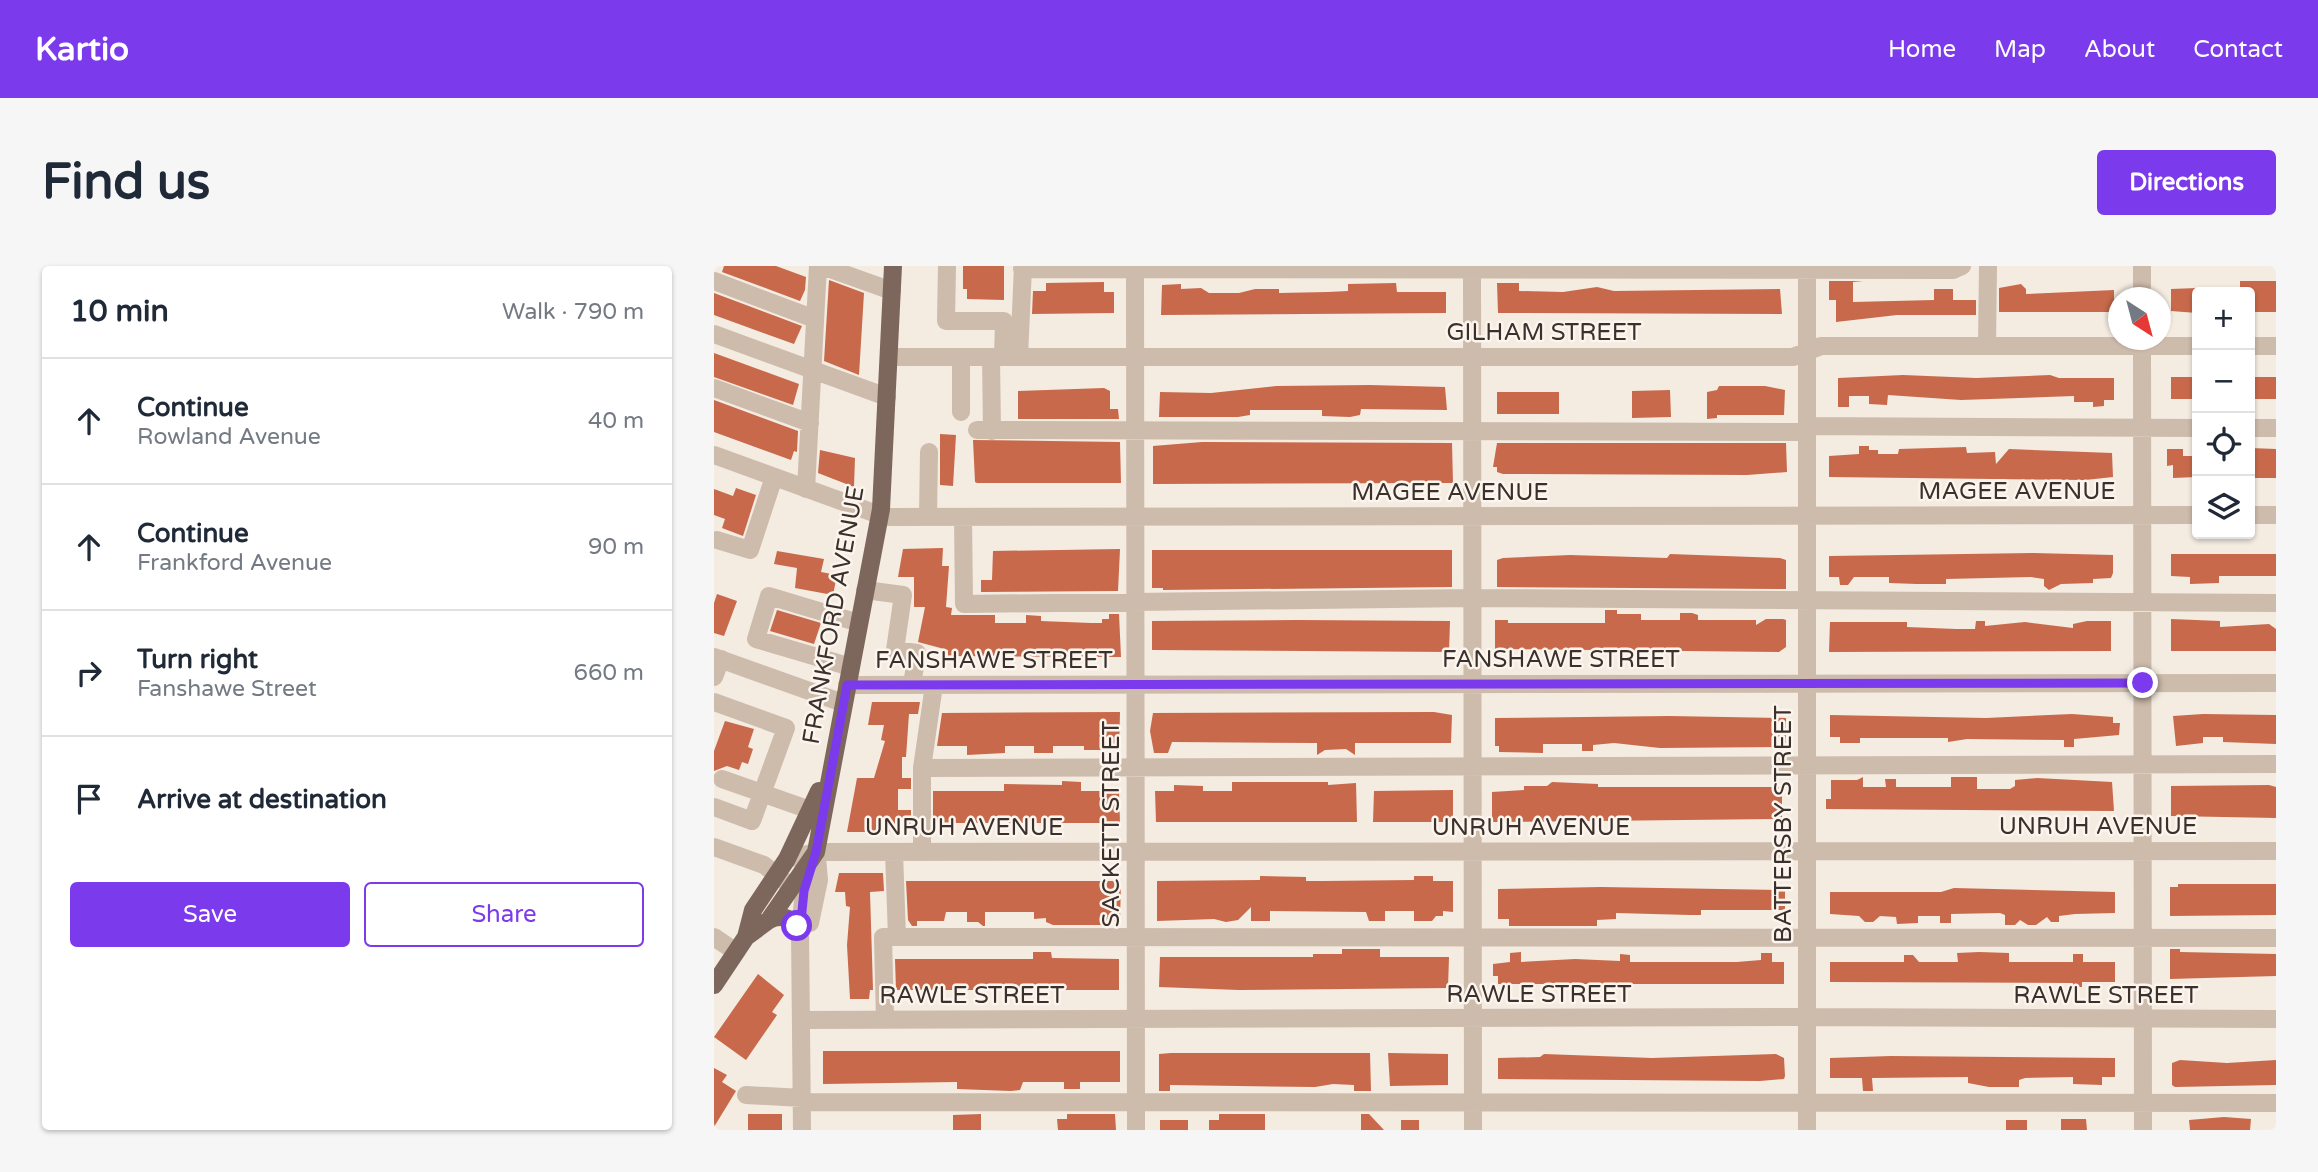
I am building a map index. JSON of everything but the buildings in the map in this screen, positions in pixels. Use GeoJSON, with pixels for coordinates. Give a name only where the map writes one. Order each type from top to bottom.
{"type":"FeatureCollection","features":[{"type":"Feature","properties":{"kind":"main road","name":"FRANKFORD AVENUE"},"geometry":{"type":"LineString","coordinates":[[714,985],[741,945],[769,920],[816,852],[880,516],[893,266]]}},
{"type":"Feature","properties":{"kind":"main road","name":"FRANKFORD AVENUE"},"geometry":{"type":"LineString","coordinates":[[741,945],[753,910],[787,859],[832,762]]}},
{"type":"Feature","properties":{"kind":"main road"},"geometry":{"type":"LineString","coordinates":[[769,920],[787,918],[800,931]]}},
{"type":"Feature","properties":{"kind":"street"},"geometry":{"type":"LineString","coordinates":[[806,489],[820,266],[892,291]]}},
{"type":"Feature","properties":{"kind":"street"},"geometry":{"type":"LineString","coordinates":[[947,266],[946,321],[1004,321],[1004,357]]}},
{"type":"Feature","properties":{"kind":"street"},"geometry":{"type":"LineString","coordinates":[[1962,266],[1953,270],[1022,267],[1004,357],[984,431],[1135,433],[2192,428]]}},
{"type":"Feature","properties":{"kind":"street"},"geometry":{"type":"LineString","coordinates":[[1987,346],[1988,266]]}},
{"type":"Feature","properties":{"kind":"street"},"geometry":{"type":"LineString","coordinates":[[2142,266],[2142,287]]}},
{"type":"Feature","properties":{"kind":"street","name":"SACKETT STREET"},"geometry":{"type":"LineString","coordinates":[[1135,267],[1136,1130]]}},
{"type":"Feature","properties":{"kind":"street"},"geometry":{"type":"LineString","coordinates":[[1472,267],[1473,1130]]}},
{"type":"Feature","properties":{"kind":"street","name":"BATTERSBY STREET"},"geometry":{"type":"LineString","coordinates":[[1807,268],[1808,1130]]}},
{"type":"Feature","properties":{"kind":"street"},"geometry":{"type":"LineString","coordinates":[[714,281],[816,319]]}},
{"type":"Feature","properties":{"kind":"street"},"geometry":{"type":"LineString","coordinates":[[714,334],[887,397]]}},
{"type":"Feature","properties":{"kind":"street","name":"GILHAM STREET"},"geometry":{"type":"LineString","coordinates":[[889,357],[1793,357],[1821,346],[2108,344]]}},
{"type":"Feature","properties":{"kind":"street","name":"GILHAM STREET"},"geometry":{"type":"LineString","coordinates":[[2171,345],[2192,346]]}},
{"type":"Feature","properties":{"kind":"street"},"geometry":{"type":"LineString","coordinates":[[2255,346],[2276,345]]}},
{"type":"Feature","properties":{"kind":"street"},"geometry":{"type":"LineString","coordinates":[[2142,350],[2143,1130]]}},
{"type":"Feature","properties":{"kind":"street"},"geometry":{"type":"LineString","coordinates":[[961,357],[961,412]]}},
{"type":"Feature","properties":{"kind":"street"},"geometry":{"type":"LineString","coordinates":[[714,388],[810,423]]}},
{"type":"Feature","properties":{"kind":"street"},"geometry":{"type":"LineString","coordinates":[[2255,428],[2276,428]]}},
{"type":"Feature","properties":{"kind":"street"},"geometry":{"type":"LineString","coordinates":[[928,517],[929,452]]}},
{"type":"Feature","properties":{"kind":"street","name":"MAGEE AVENUE"},"geometry":{"type":"LineString","coordinates":[[714,455],[880,516],[2192,515]]}},
{"type":"Feature","properties":{"kind":"street"},"geometry":{"type":"LineString","coordinates":[[718,540],[750,550],[774,477]]}},
{"type":"Feature","properties":{"kind":"street"},"geometry":{"type":"LineString","coordinates":[[2255,515],[2276,515]]}},
{"type":"Feature","properties":{"kind":"street"},"geometry":{"type":"LineString","coordinates":[[962,516],[964,604],[1472,598],[2276,603]]}},
{"type":"Feature","properties":{"kind":"street"},"geometry":{"type":"LineString","coordinates":[[865,590],[903,595],[895,650],[917,653],[912,685]]}},
{"type":"Feature","properties":{"kind":"street"},"geometry":{"type":"LineString","coordinates":[[748,668],[769,596],[859,623]]}},
{"type":"Feature","properties":{"kind":"street","name":"FANSHAWE STREET"},"geometry":{"type":"LineString","coordinates":[[756,639],[849,676],[912,685],[2276,683]]}},
{"type":"Feature","properties":{"kind":"street"},"geometry":{"type":"LineString","coordinates":[[714,677],[717,658],[843,704]]}},
{"type":"Feature","properties":{"kind":"street"},"geometry":{"type":"LineString","coordinates":[[922,852],[922,768],[934,685]]}},
{"type":"Feature","properties":{"kind":"street"},"geometry":{"type":"LineString","coordinates":[[714,807],[752,821],[786,728],[715,704]]}},
{"type":"Feature","properties":{"kind":"street"},"geometry":{"type":"LineString","coordinates":[[922,768],[2276,764]]}},
{"type":"Feature","properties":{"kind":"street"},"geometry":{"type":"LineString","coordinates":[[722,779],[810,810]]}},
{"type":"Feature","properties":{"kind":"street"},"geometry":{"type":"LineString","coordinates":[[714,848],[764,865],[792,887]]}},
{"type":"Feature","properties":{"kind":"street","name":"UNRUH AVENUE"},"geometry":{"type":"LineString","coordinates":[[787,859],[816,852],[2276,851]]}},
{"type":"Feature","properties":{"kind":"street"},"geometry":{"type":"LineString","coordinates":[[802,1130],[800,931],[804,891],[816,852]]}},
{"type":"Feature","properties":{"kind":"street"},"geometry":{"type":"LineString","coordinates":[[802,957],[819,880],[816,852]]}},
{"type":"Feature","properties":{"kind":"street"},"geometry":{"type":"LineString","coordinates":[[894,852],[897,937]]}},
{"type":"Feature","properties":{"kind":"street"},"geometry":{"type":"LineString","coordinates":[[714,937],[741,945]]}},
{"type":"Feature","properties":{"kind":"street"},"geometry":{"type":"LineString","coordinates":[[885,1020],[883,937],[1472,940],[1807,937],[2276,938]]}},
{"type":"Feature","properties":{"kind":"street","name":"RAWLE STREET"},"geometry":{"type":"LineString","coordinates":[[802,1020],[1807,1017],[2276,1019]]}},
{"type":"Feature","properties":{"kind":"street"},"geometry":{"type":"LineString","coordinates":[[746,1095],[802,1100],[1473,1105],[2276,1102]]}},
{"type":"Feature","properties":{"kind":"route"},"geometry":{"type":"LineString","coordinates":[[797,926],[800,931],[806,879],[816,852],[847,685],[2143,683]]}}]}
